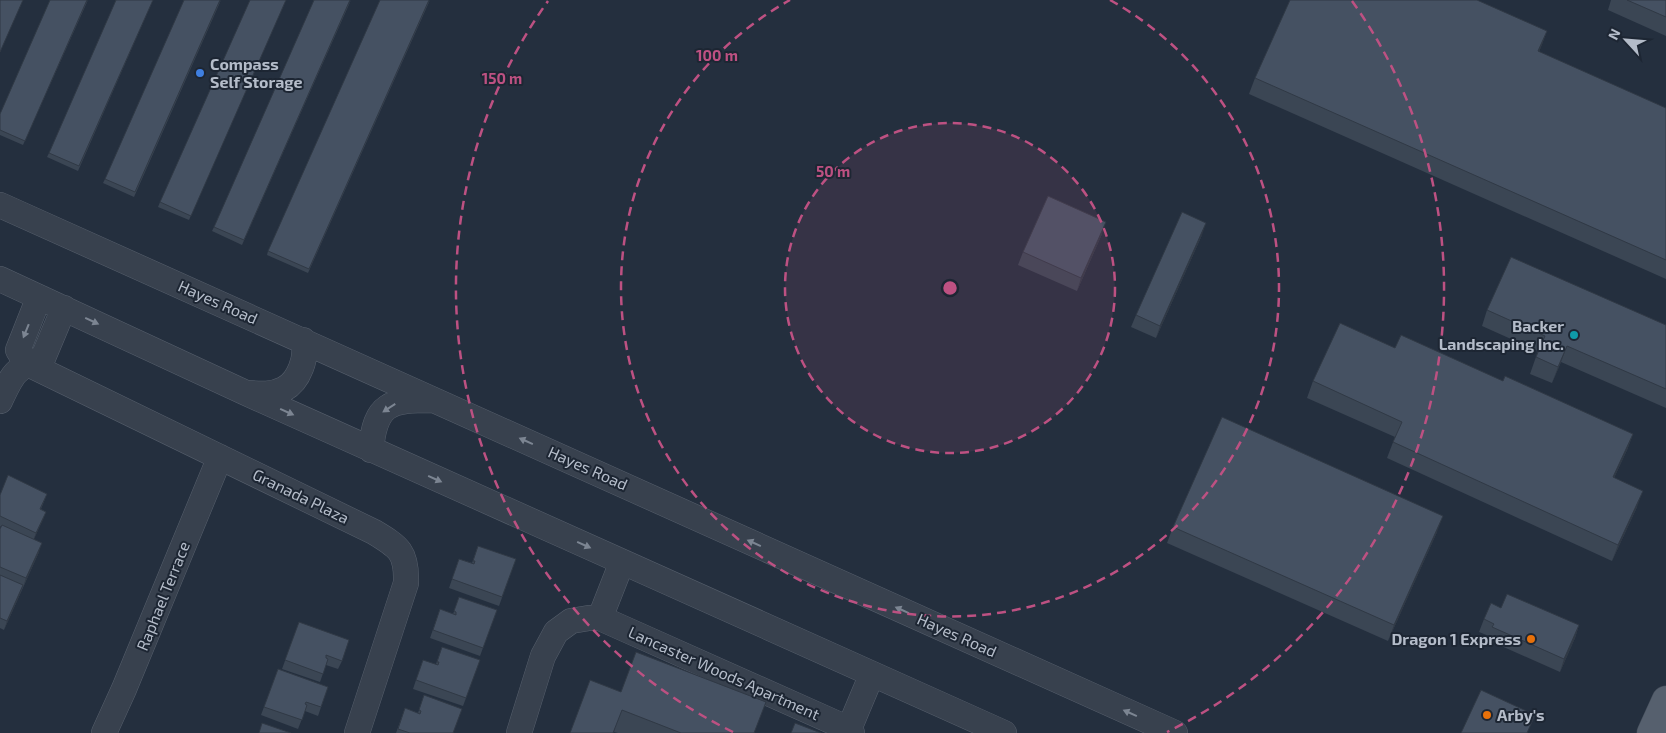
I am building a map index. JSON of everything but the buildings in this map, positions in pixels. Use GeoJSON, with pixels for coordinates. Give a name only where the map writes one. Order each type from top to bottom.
{"type":"FeatureCollection","features":[{"type":"Feature","properties":{"kind":"main road"},"geometry":{"type":"LineString","coordinates":[[1651,733],[1666,700]]}},
{"type":"Feature","properties":{"kind":"street","name":"Hayes Road"},"geometry":{"type":"LineString","coordinates":[[0,205],[1175,733]]}},
{"type":"Feature","properties":{"kind":"street"},"geometry":{"type":"LineString","coordinates":[[0,279],[372,450],[1004,733]]}},
{"type":"Feature","properties":{"kind":"street"},"geometry":{"type":"LineString","coordinates":[[26,363],[18,350],[39,297]]}},
{"type":"Feature","properties":{"kind":"street"},"geometry":{"type":"LineString","coordinates":[[0,401],[11,376],[26,363],[42,358],[64,308]]}},
{"type":"Feature","properties":{"kind":"street"},"geometry":{"type":"LineString","coordinates":[[246,393],[273,393],[283,390],[288,386],[300,371],[303,363],[305,346],[303,340]]}},
{"type":"Feature","properties":{"kind":"street","name":"Granada Plaza"},"geometry":{"type":"LineString","coordinates":[[26,363],[374,532],[392,543],[402,555],[407,566],[406,583],[357,733]]}},
{"type":"Feature","properties":{"kind":"street"},"geometry":{"type":"LineString","coordinates":[[372,450],[375,426],[384,410],[393,404],[406,400],[435,400]]}},
{"type":"Feature","properties":{"kind":"street","name":"Raphael Terrace"},"geometry":{"type":"LineString","coordinates":[[104,733],[220,457]]}},
{"type":"Feature","properties":{"kind":"street"},"geometry":{"type":"LineString","coordinates":[[600,618],[622,562]]}},
{"type":"Feature","properties":{"kind":"street","name":"Lancaster Woods Apartment"},"geometry":{"type":"LineString","coordinates":[[519,733],[544,656],[556,632],[571,621],[600,618],[850,731],[872,674]]}},
{"type":"Feature","properties":{"kind":"place","name":"Compass Self Storage"},"geometry":{"type":"Point","coordinates":[200,73]}},
{"type":"Feature","properties":{"kind":"place","name":"Backer Landscaping Inc."},"geometry":{"type":"Point","coordinates":[1574,335]}},
{"type":"Feature","properties":{"kind":"place","name":"Dragon 1 Express"},"geometry":{"type":"Point","coordinates":[1531,639]}},
{"type":"Feature","properties":{"kind":"place","name":"Arby's"},"geometry":{"type":"Point","coordinates":[1487,715]}}]}
